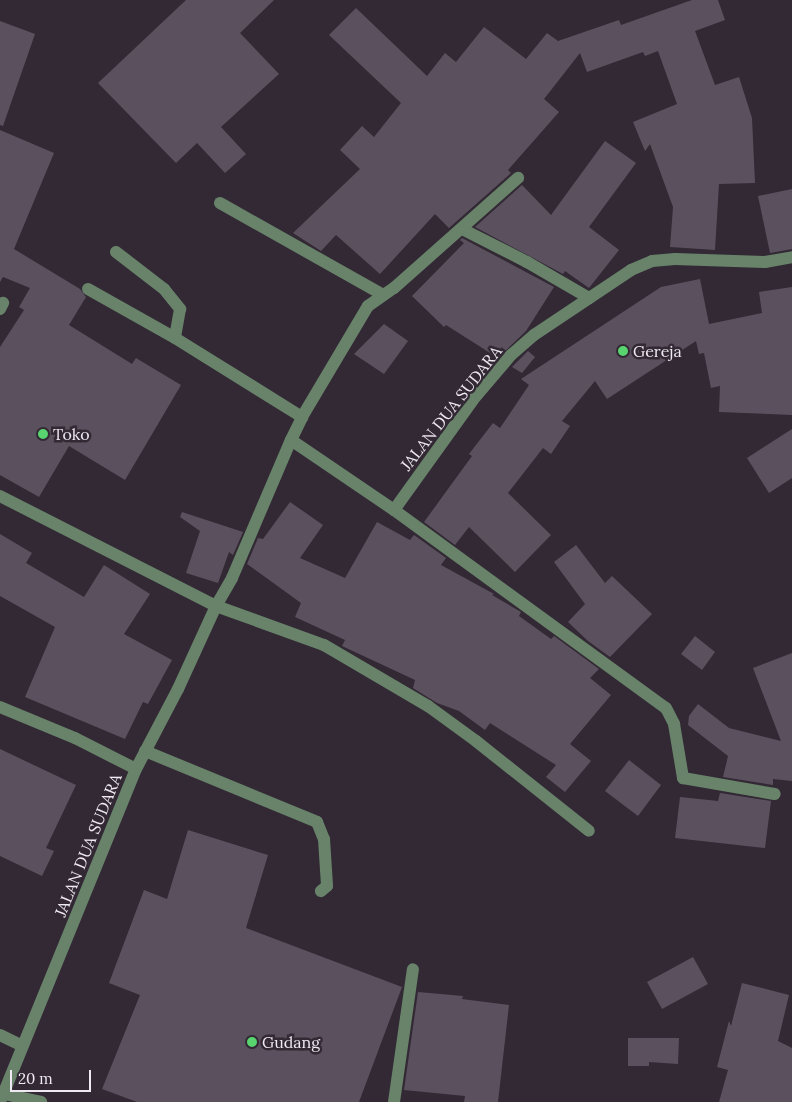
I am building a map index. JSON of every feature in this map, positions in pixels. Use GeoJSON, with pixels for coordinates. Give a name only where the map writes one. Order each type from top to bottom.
{"type":"FeatureCollection","features":[{"type":"Feature","properties":{"kind":"street","name":"JALAN DUA SUDARA"},"geometry":{"type":"LineString","coordinates":[[2,1098],[136,769],[178,689],[216,606],[232,578],[302,417],[368,306],[394,288],[518,178]]}},
{"type":"Feature","properties":{"kind":"street"},"geometry":{"type":"LineString","coordinates":[[220,203],[383,294]]}},
{"type":"Feature","properties":{"kind":"street"},"geometry":{"type":"LineString","coordinates":[[462,229],[527,262],[589,298]]}},
{"type":"Feature","properties":{"kind":"street"},"geometry":{"type":"LineString","coordinates":[[116,252],[164,289],[180,309],[174,338]]}},
{"type":"Feature","properties":{"kind":"street","name":"JALAN DUA SUDARA"},"geometry":{"type":"LineString","coordinates":[[394,510],[476,396],[511,355],[534,335],[631,270],[652,262],[675,259],[765,262],[792,257]]}},
{"type":"Feature","properties":{"kind":"street"},"geometry":{"type":"LineString","coordinates":[[88,289],[174,338],[302,417]]}},
{"type":"Feature","properties":{"kind":"street"},"geometry":{"type":"LineString","coordinates":[[292,440],[394,510],[666,708],[674,724],[682,778],[775,794]]}},
{"type":"Feature","properties":{"kind":"street"},"geometry":{"type":"LineString","coordinates":[[0,496],[216,606],[324,646],[428,706],[476,741],[589,831]]}},
{"type":"Feature","properties":{"kind":"street"},"geometry":{"type":"LineString","coordinates":[[0,707],[75,738],[136,769]]}},
{"type":"Feature","properties":{"kind":"street"},"geometry":{"type":"LineString","coordinates":[[144,751],[317,822],[324,839],[327,886],[321,890]]}},
{"type":"Feature","properties":{"kind":"street"},"geometry":{"type":"LineString","coordinates":[[394,1102],[413,969]]}},
{"type":"Feature","properties":{"kind":"street"},"geometry":{"type":"LineString","coordinates":[[0,1035],[24,1046]]}},
{"type":"Feature","properties":{"kind":"street"},"geometry":{"type":"LineString","coordinates":[[2,1098],[41,1102]]}},
{"type":"Feature","properties":{"kind":"building"},"geometry":{"type":"Polygon","coordinates":[[[186,0],[274,0],[240,33],[279,74],[221,127],[246,154],[225,173],[197,143],[176,163],[98,83],[186,0]]]}},
{"type":"Feature","properties":{"kind":"building"},"geometry":{"type":"Polygon","coordinates":[[[692,0],[718,0],[725,20],[695,31],[715,85],[739,77],[752,118],[755,183],[719,184],[715,250],[670,247],[673,207],[650,144],[645,151],[633,122],[677,104],[658,51],[645,56],[643,52],[587,72],[580,53],[544,99],[559,112],[508,170],[511,173],[449,228],[435,214],[380,274],[336,235],[321,251],[293,233],[360,169],[340,150],[362,126],[374,137],[401,103],[329,35],[356,8],[427,76],[445,53],[456,62],[484,27],[526,59],[547,33],[558,41],[619,20],[621,25],[692,0]]]}},
{"type":"Feature","properties":{"kind":"building"},"geometry":{"type":"Polygon","coordinates":[[[0,21],[35,34],[3,126],[0,125],[0,21]]]}},
{"type":"Feature","properties":{"kind":"building"},"geometry":{"type":"Polygon","coordinates":[[[0,130],[54,153],[14,249],[80,289],[86,297],[69,325],[132,364],[136,358],[181,385],[125,480],[69,446],[39,497],[0,475],[0,347],[24,310],[19,307],[30,288],[3,277],[0,282],[0,130]]]}},
{"type":"Feature","properties":{"kind":"building"},"geometry":{"type":"Polygon","coordinates":[[[605,141],[636,163],[589,227],[619,250],[589,288],[565,271],[563,274],[475,227],[522,185],[551,215],[605,141]]]}},
{"type":"Feature","properties":{"kind":"building"},"geometry":{"type":"Polygon","coordinates":[[[792,189],[792,249],[770,253],[758,196],[792,189]]]}},
{"type":"Feature","properties":{"kind":"building"},"geometry":{"type":"Polygon","coordinates":[[[462,238],[554,287],[526,331],[498,358],[446,325],[444,327],[412,296],[464,243],[460,240],[462,238]]]}},
{"type":"Feature","properties":{"kind":"building"},"geometry":{"type":"Polygon","coordinates":[[[700,279],[709,324],[762,313],[759,292],[792,287],[792,415],[719,412],[720,386],[711,388],[704,353],[699,354],[696,341],[607,399],[595,381],[562,421],[570,426],[551,454],[543,448],[508,493],[551,535],[515,572],[469,527],[455,545],[424,522],[472,456],[469,454],[493,423],[500,428],[529,385],[521,379],[661,287],[700,279]]]}},
{"type":"Feature","properties":{"kind":"building"},"geometry":{"type":"Polygon","coordinates":[[[384,324],[408,341],[384,374],[354,354],[384,324]]]}},
{"type":"Feature","properties":{"kind":"building"},"geometry":{"type":"Polygon","coordinates":[[[528,351],[535,357],[522,373],[512,367],[528,351]]]}},
{"type":"Feature","properties":{"kind":"building"},"geometry":{"type":"Polygon","coordinates":[[[792,429],[792,478],[769,493],[747,458],[792,429]]]}},
{"type":"Feature","properties":{"kind":"building"},"geometry":{"type":"Polygon","coordinates":[[[290,502],[323,525],[300,558],[345,578],[377,522],[410,540],[414,535],[446,558],[441,565],[494,594],[492,595],[521,612],[519,616],[551,639],[554,636],[599,669],[590,678],[611,695],[570,744],[591,761],[565,792],[546,777],[556,765],[490,723],[485,730],[459,711],[437,703],[413,688],[415,680],[342,646],[345,640],[295,617],[301,603],[247,564],[258,538],[263,539],[290,502]]]}},
{"type":"Feature","properties":{"kind":"building"},"geometry":{"type":"Polygon","coordinates":[[[182,512],[243,532],[233,555],[229,552],[218,583],[186,573],[200,531],[180,517],[182,512]]]}},
{"type":"Feature","properties":{"kind":"building"},"geometry":{"type":"Polygon","coordinates":[[[0,534],[32,553],[26,563],[84,597],[104,565],[150,594],[124,634],[172,660],[148,704],[143,702],[125,739],[25,697],[55,627],[0,596],[0,534]]]}},
{"type":"Feature","properties":{"kind":"building"},"geometry":{"type":"Polygon","coordinates":[[[576,545],[605,583],[612,576],[652,614],[610,657],[588,641],[568,622],[585,604],[554,562],[576,545]]]}},
{"type":"Feature","properties":{"kind":"building"},"geometry":{"type":"Polygon","coordinates":[[[695,636],[715,652],[702,670],[681,654],[695,636]]]}},
{"type":"Feature","properties":{"kind":"building"},"geometry":{"type":"Polygon","coordinates":[[[792,653],[792,781],[773,779],[773,785],[723,777],[728,756],[688,725],[689,716],[698,704],[729,728],[781,741],[753,668],[792,653]]]}},
{"type":"Feature","properties":{"kind":"building"},"geometry":{"type":"Polygon","coordinates":[[[0,749],[76,785],[46,848],[54,851],[42,876],[0,856],[0,749]]]}},
{"type":"Feature","properties":{"kind":"building"},"geometry":{"type":"Polygon","coordinates":[[[629,760],[661,785],[638,816],[605,791],[629,760]]]}},
{"type":"Feature","properties":{"kind":"building"},"geometry":{"type":"Polygon","coordinates":[[[720,793],[771,801],[765,848],[675,838],[680,797],[718,801],[720,793]]]}},
{"type":"Feature","properties":{"kind":"building","name":"Gudang"},"geometry":{"type":"Polygon","coordinates":[[[188,830],[268,855],[246,928],[402,987],[359,1102],[137,1102],[102,1089],[140,995],[109,983],[144,890],[167,899],[188,830]]]}},
{"type":"Feature","properties":{"kind":"building"},"geometry":{"type":"Polygon","coordinates":[[[693,957],[708,984],[662,1009],[647,982],[693,957]]]}},
{"type":"Feature","properties":{"kind":"building"},"geometry":{"type":"Polygon","coordinates":[[[742,983],[789,995],[778,1041],[792,1048],[792,1102],[719,1102],[728,1070],[717,1067],[729,1021],[731,1026],[742,983]]]}},
{"type":"Feature","properties":{"kind":"building"},"geometry":{"type":"Polygon","coordinates":[[[418,992],[463,996],[462,999],[509,1005],[498,1102],[464,1102],[465,1096],[404,1090],[418,992]]]}},
{"type":"Feature","properties":{"kind":"building"},"geometry":{"type":"Polygon","coordinates":[[[628,1038],[679,1038],[678,1064],[649,1062],[649,1066],[628,1066],[628,1038]]]}},
{"type":"Feature","properties":{"kind":"place","name":"Gereja"},"geometry":{"type":"Point","coordinates":[623,351]}},
{"type":"Feature","properties":{"kind":"place","name":"Toko"},"geometry":{"type":"Point","coordinates":[43,434]}},
{"type":"Feature","properties":{"kind":"place","name":"Gudang"},"geometry":{"type":"Point","coordinates":[252,1042]}}]}
